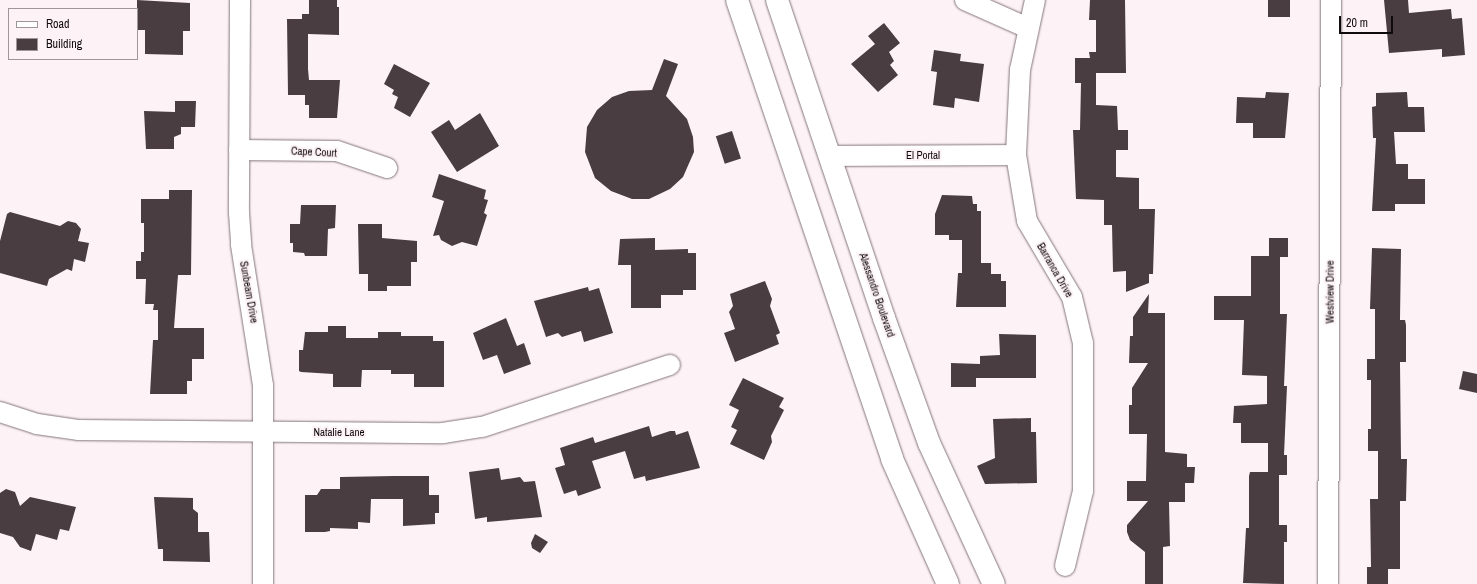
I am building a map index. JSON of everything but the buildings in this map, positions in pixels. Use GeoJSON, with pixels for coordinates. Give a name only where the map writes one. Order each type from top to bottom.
{"type":"FeatureCollection","features":[{"type":"Feature","properties":{"kind":"main road"},"geometry":{"type":"LineString","coordinates":[[737,0],[892,459],[948,584]]}},
{"type":"Feature","properties":{"kind":"main road","name":"Alessandro Boulevard"},"geometry":{"type":"LineString","coordinates":[[777,0],[929,443],[994,584]]}},
{"type":"Feature","properties":{"kind":"street","name":"Sunbeam Drive"},"geometry":{"type":"LineString","coordinates":[[240,0],[239,150],[241,245],[262,378],[263,584]]}},
{"type":"Feature","properties":{"kind":"street"},"geometry":{"type":"LineString","coordinates":[[965,0],[1028,28]]}},
{"type":"Feature","properties":{"kind":"street","name":"Barranca Drive"},"geometry":{"type":"LineString","coordinates":[[1035,0],[1020,70],[1016,155],[1027,222],[1072,297],[1083,343],[1083,492],[1065,566]]}},
{"type":"Feature","properties":{"kind":"street","name":"Westview Drive"},"geometry":{"type":"LineString","coordinates":[[1328,584],[1331,0]]}},
{"type":"Feature","properties":{"kind":"street","name":"Cape Court"},"geometry":{"type":"LineString","coordinates":[[239,150],[337,151],[387,168]]}},
{"type":"Feature","properties":{"kind":"street","name":"El Portal"},"geometry":{"type":"LineString","coordinates":[[830,156],[1016,155]]}},
{"type":"Feature","properties":{"kind":"street","name":"Natalie Lane"},"geometry":{"type":"LineString","coordinates":[[0,412],[37,424],[78,430],[443,433],[482,427],[670,365]]}}]}
